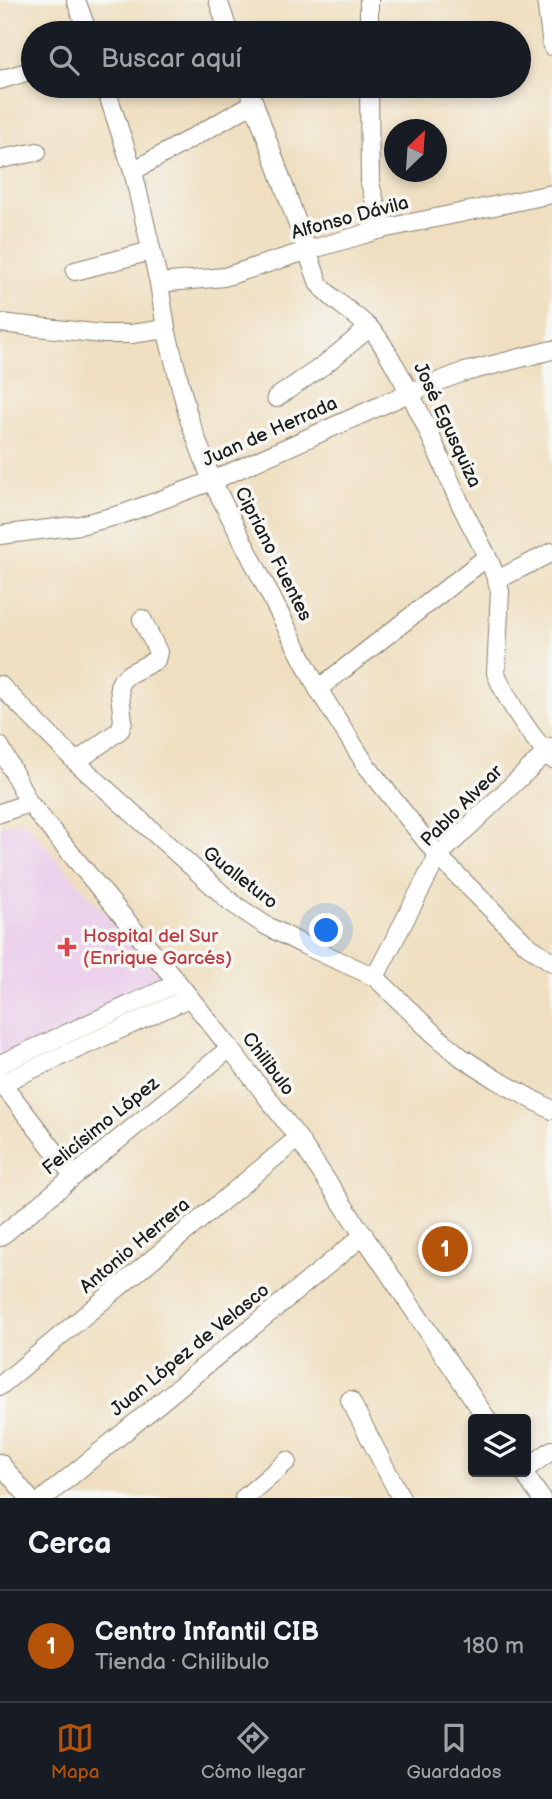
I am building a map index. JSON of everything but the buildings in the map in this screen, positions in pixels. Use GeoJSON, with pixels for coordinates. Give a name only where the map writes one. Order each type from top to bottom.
{"type":"FeatureCollection","features":[{"type":"Feature","properties":{"kind":"street"},"geometry":{"type":"LineString","coordinates":[[76,0],[84,21]]}},
{"type":"Feature","properties":{"kind":"street"},"geometry":{"type":"LineString","coordinates":[[218,0],[225,21]]}},
{"type":"Feature","properties":{"kind":"street"},"geometry":{"type":"LineString","coordinates":[[369,0],[369,21]]}},
{"type":"Feature","properties":{"kind":"street"},"geometry":{"type":"LineString","coordinates":[[546,0],[552,44]]}},
{"type":"Feature","properties":{"kind":"street"},"geometry":{"type":"LineString","coordinates":[[0,80],[21,74]]}},
{"type":"Feature","properties":{"kind":"street","name":"Cipriano Fuentes"},"geometry":{"type":"LineString","coordinates":[[109,98],[133,171],[159,283],[166,329],[189,419],[212,481],[318,689],[366,765],[438,856],[527,945],[552,962]]}},
{"type":"Feature","properties":{"kind":"street"},"geometry":{"type":"LineString","coordinates":[[133,171],[245,98]]}},
{"type":"Feature","properties":{"kind":"street","name":"José Egusquiza"},"geometry":{"type":"LineString","coordinates":[[252,98],[306,251],[322,288],[369,328],[380,341],[411,393],[487,557],[499,591],[496,673],[517,713],[550,753]]}},
{"type":"Feature","properties":{"kind":"street"},"geometry":{"type":"LineString","coordinates":[[369,98],[370,183],[382,229]]}},
{"type":"Feature","properties":{"kind":"street"},"geometry":{"type":"LineString","coordinates":[[0,159],[37,152]]}},
{"type":"Feature","properties":{"kind":"street","name":"Alfonso Dávila"},"geometry":{"type":"LineString","coordinates":[[159,283],[224,277],[382,229],[552,194]]}},
{"type":"Feature","properties":{"kind":"street"},"geometry":{"type":"LineString","coordinates":[[75,271],[151,251]]}},
{"type":"Feature","properties":{"kind":"street"},"geometry":{"type":"LineString","coordinates":[[0,323],[103,334],[131,334],[166,329]]}},
{"type":"Feature","properties":{"kind":"street"},"geometry":{"type":"LineString","coordinates":[[276,398],[324,365],[369,328]]}},
{"type":"Feature","properties":{"kind":"street","name":"Juan de Herrada"},"geometry":{"type":"LineString","coordinates":[[0,535],[40,531],[123,514],[212,481],[461,373],[552,350]]}},
{"type":"Feature","properties":{"kind":"street"},"geometry":{"type":"LineString","coordinates":[[497,580],[552,552]]}},
{"type":"Feature","properties":{"kind":"street"},"geometry":{"type":"LineString","coordinates":[[318,689],[487,557]]}},
{"type":"Feature","properties":{"kind":"street"},"geometry":{"type":"LineString","coordinates":[[76,762],[120,730],[123,721],[119,686],[122,680],[156,660],[158,652],[142,619]]}},
{"type":"Feature","properties":{"kind":"street","name":"Gualleturo"},"geometry":{"type":"LineString","coordinates":[[0,685],[76,762],[232,903],[265,925],[376,977],[461,1057],[552,1110]]}},
{"type":"Feature","properties":{"kind":"street","name":"Chilibulo"},"geometry":{"type":"LineString","coordinates":[[0,746],[29,803],[230,1048],[298,1138],[485,1414]]}},
{"type":"Feature","properties":{"kind":"street","name":"Pablo Alvear"},"geometry":{"type":"LineString","coordinates":[[376,977],[438,856],[550,753]]}},
{"type":"Feature","properties":{"kind":"street"},"geometry":{"type":"LineString","coordinates":[[0,813],[29,803]]}},
{"type":"Feature","properties":{"kind":"street"},"geometry":{"type":"LineString","coordinates":[[0,1065],[183,991]]}},
{"type":"Feature","properties":{"kind":"street"},"geometry":{"type":"LineString","coordinates":[[73,1175],[1,1083],[183,991]]}},
{"type":"Feature","properties":{"kind":"street","name":"Felicísimo López"},"geometry":{"type":"LineString","coordinates":[[0,1237],[230,1048]]}},
{"type":"Feature","properties":{"kind":"street","name":"Antonio Herrera"},"geometry":{"type":"LineString","coordinates":[[0,1386],[298,1138]]}},
{"type":"Feature","properties":{"kind":"street","name":"Juan López de Velasco"},"geometry":{"type":"LineString","coordinates":[[44,1498],[364,1235]]}},
{"type":"Feature","properties":{"kind":"street"},"geometry":{"type":"LineString","coordinates":[[350,1400],[401,1498]]}},
{"type":"Feature","properties":{"kind":"street"},"geometry":{"type":"LineString","coordinates":[[531,1466],[552,1450]]}},
{"type":"Feature","properties":{"kind":"street"},"geometry":{"type":"LineString","coordinates":[[244,1498],[287,1461]]}},
{"type":"Feature","properties":{"kind":"street"},"geometry":{"type":"LineString","coordinates":[[0,1463],[29,1498]]}},
{"type":"Feature","properties":{"kind":"street"},"geometry":{"type":"LineString","coordinates":[[528,1477],[541,1498]]}},
{"type":"Feature","properties":{"kind":"shaded area","name":"Hospital del Sur (Enrique Garcés)"},"geometry":{"type":"Polygon","coordinates":[[[22,819],[169,986],[0,1059],[0,826],[22,819]]]}},
{"type":"Feature","properties":{"kind":"place","name":"Hospital del Sur (Enrique Garcés)"},"geometry":{"type":"Point","coordinates":[67,947]}},
{"type":"Feature","properties":{"kind":"place","name":"Centro Infantil CIB"},"geometry":{"type":"Point","coordinates":[445,1249]}}]}
